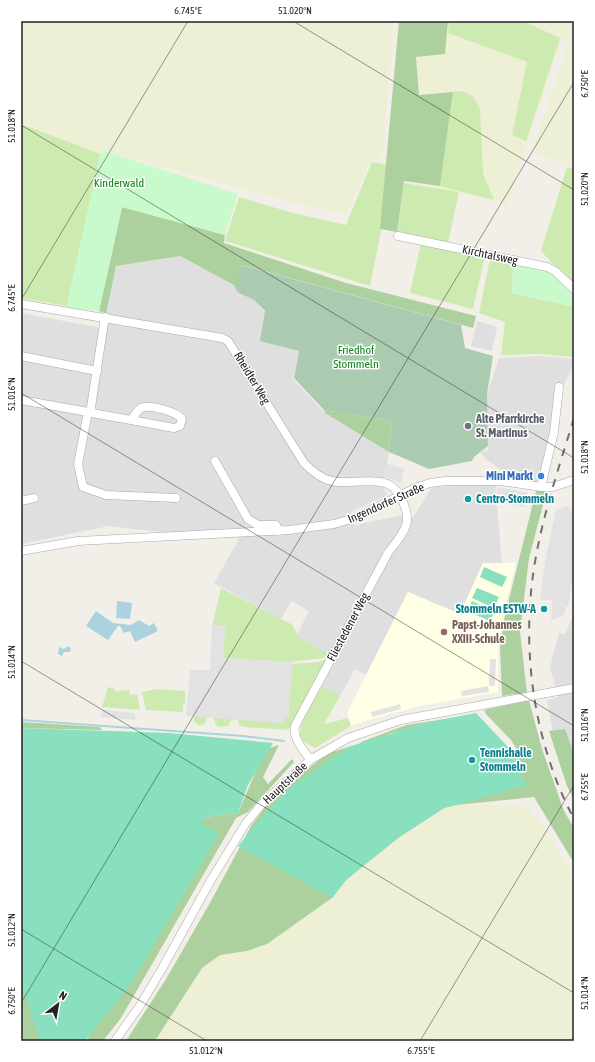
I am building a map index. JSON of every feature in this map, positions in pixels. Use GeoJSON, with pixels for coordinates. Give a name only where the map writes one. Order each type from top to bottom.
{"type":"FeatureCollection","features":[{"type":"Feature","properties":{"kind":"street","name":"Kirchtalsweg"},"geometry":{"type":"LineString","coordinates":[[398,236],[547,267],[555,271],[574,289]]}},
{"type":"Feature","properties":{"kind":"street","name":"Rheidter Weg"},"geometry":{"type":"LineString","coordinates":[[21,304],[105,317],[222,338],[228,341],[304,463],[313,472],[324,479],[334,482],[382,482],[392,486],[400,495]]}},
{"type":"Feature","properties":{"kind":"street"},"geometry":{"type":"LineString","coordinates":[[105,317],[90,413],[78,464],[83,487],[106,495],[176,498]]}},
{"type":"Feature","properties":{"kind":"street"},"geometry":{"type":"LineString","coordinates":[[21,356],[97,371]]}},
{"type":"Feature","properties":{"kind":"street"},"geometry":{"type":"LineString","coordinates":[[541,487],[554,432],[559,387]]}},
{"type":"Feature","properties":{"kind":"street"},"geometry":{"type":"LineString","coordinates":[[21,400],[174,428],[180,426],[182,419],[179,414],[172,411],[147,407],[142,408],[131,420]]}},
{"type":"Feature","properties":{"kind":"street","name":"Ingendorfer Straße"},"geometry":{"type":"LineString","coordinates":[[215,461],[248,519],[258,525],[276,525],[280,531]]}},
{"type":"Feature","properties":{"kind":"street","name":"Ingendorfer Straße"},"geometry":{"type":"LineString","coordinates":[[21,552],[78,541],[280,531],[347,521],[400,495],[430,483],[446,481],[501,481],[541,487],[558,485],[574,480]]}},
{"type":"Feature","properties":{"kind":"street","name":"Fliestedener Weg"},"geometry":{"type":"LineString","coordinates":[[310,760],[297,739],[295,734],[295,726],[388,553],[405,530],[409,519],[407,508],[400,495]]}},
{"type":"Feature","properties":{"kind":"street"},"geometry":{"type":"LineString","coordinates":[[21,501],[34,498]]}},
{"type":"Feature","properties":{"kind":"street","name":"Hauptstraße"},"geometry":{"type":"LineString","coordinates":[[115,1041],[160,973],[211,880],[246,823],[262,804],[310,760],[348,738],[401,720],[574,688]]}},
{"type":"Feature","properties":{"kind":"shaded area"},"geometry":{"type":"Polygon","coordinates":[[[21,21],[394,21],[382,159],[372,159],[346,214],[302,205],[101,150],[66,308],[21,301],[21,21]]]}},
{"type":"Feature","properties":{"kind":"shaded area"},"geometry":{"type":"Polygon","coordinates":[[[400,21],[574,21],[574,167],[532,152],[569,40],[563,37],[507,205],[396,178],[400,21]]]}},
{"type":"Feature","properties":{"kind":"shaded area"},"geometry":{"type":"Polygon","coordinates":[[[180,256],[234,285],[237,292],[254,300],[299,351],[293,379],[325,413],[389,452],[383,486],[387,495],[351,512],[355,525],[403,515],[408,521],[412,519],[432,487],[495,484],[502,563],[483,563],[460,614],[408,592],[366,675],[355,669],[340,696],[322,686],[336,659],[296,637],[309,611],[291,601],[281,619],[214,583],[238,541],[238,528],[169,533],[109,526],[21,544],[21,313],[102,328],[116,266],[180,256]]]}},
{"type":"Feature","properties":{"kind":"shaded area"},"geometry":{"type":"Polygon","coordinates":[[[477,321],[497,327],[492,351],[471,346],[477,321]]]}},
{"type":"Feature","properties":{"kind":"shaded area"},"geometry":{"type":"Polygon","coordinates":[[[539,356],[574,359],[574,363],[562,390],[539,484],[506,473],[487,460],[480,452],[488,450],[487,394],[499,358],[539,356]]]}},
{"type":"Feature","properties":{"kind":"shaded area"},"geometry":{"type":"Polygon","coordinates":[[[387,464],[404,468],[401,483],[385,477],[387,464]]]}},
{"type":"Feature","properties":{"kind":"shaded area"},"geometry":{"type":"Polygon","coordinates":[[[498,487],[528,493],[524,507],[495,500],[498,487]]]}},
{"type":"Feature","properties":{"kind":"shaded area"},"geometry":{"type":"Polygon","coordinates":[[[567,506],[573,513],[574,571],[568,607],[565,607],[565,614],[551,621],[552,600],[540,599],[545,561],[556,510],[567,506]]]}},
{"type":"Feature","properties":{"kind":"shaded area","name":"Papst-Johannes XXIII-Schule"},"geometry":{"type":"Polygon","coordinates":[[[483,563],[516,563],[503,615],[498,649],[498,692],[420,706],[351,726],[347,713],[408,592],[460,614],[483,563]]]}},
{"type":"Feature","properties":{"kind":"shaded area"},"geometry":{"type":"Polygon","coordinates":[[[574,614],[574,777],[553,733],[547,700],[558,697],[550,667],[559,633],[565,634],[574,614]]]}},
{"type":"Feature","properties":{"kind":"shaded area"},"geometry":{"type":"Polygon","coordinates":[[[225,625],[223,658],[293,662],[288,718],[283,718],[282,723],[186,716],[190,670],[210,670],[212,626],[225,625]]]}},
{"type":"Feature","properties":{"kind":"shaded area"},"geometry":{"type":"Polygon","coordinates":[[[490,659],[496,659],[495,686],[489,686],[490,659]]]}},
{"type":"Feature","properties":{"kind":"shaded area"},"geometry":{"type":"Polygon","coordinates":[[[488,686],[489,692],[462,696],[461,691],[488,686]]]}},
{"type":"Feature","properties":{"kind":"shaded area"},"geometry":{"type":"Polygon","coordinates":[[[400,704],[401,709],[372,717],[371,712],[400,704]]]}},
{"type":"Feature","properties":{"kind":"shaded area"},"geometry":{"type":"Polygon","coordinates":[[[102,710],[134,713],[136,720],[100,717],[102,710]]]}},
{"type":"Feature","properties":{"kind":"shaded area"},"geometry":{"type":"Polygon","coordinates":[[[457,805],[511,805],[527,807],[544,827],[574,878],[574,1041],[155,1041],[202,968],[220,955],[247,951],[267,944],[332,898],[346,880],[398,838],[444,808],[457,805]]]}},
{"type":"Feature","properties":{"kind":"green space"},"geometry":{"type":"Polygon","coordinates":[[[399,21],[448,21],[445,54],[416,57],[419,95],[453,92],[440,186],[404,181],[397,232],[380,229],[399,21]]]}},
{"type":"Feature","properties":{"kind":"green space"},"geometry":{"type":"Polygon","coordinates":[[[449,21],[523,21],[560,38],[526,141],[512,135],[527,62],[448,33],[449,21]]]}},
{"type":"Feature","properties":{"kind":"green space"},"geometry":{"type":"Polygon","coordinates":[[[462,91],[474,97],[480,110],[483,173],[494,200],[440,186],[453,92],[462,91]]]}},
{"type":"Feature","properties":{"kind":"green space"},"geometry":{"type":"Polygon","coordinates":[[[21,124],[101,154],[67,306],[21,298],[21,124]]]}},
{"type":"Feature","properties":{"kind":"green space","name":"Kinderwald"},"geometry":{"type":"Polygon","coordinates":[[[101,150],[238,194],[225,235],[122,207],[99,311],[66,308],[101,150]]]}},
{"type":"Feature","properties":{"kind":"green space"},"geometry":{"type":"Polygon","coordinates":[[[372,162],[394,166],[370,286],[225,241],[239,197],[293,213],[346,225],[372,162]]]}},
{"type":"Feature","properties":{"kind":"green space"},"geometry":{"type":"Polygon","coordinates":[[[567,167],[574,170],[574,286],[541,251],[567,167]]]}},
{"type":"Feature","properties":{"kind":"green space"},"geometry":{"type":"Polygon","coordinates":[[[404,183],[459,192],[448,243],[397,232],[404,183]]]}},
{"type":"Feature","properties":{"kind":"green space"},"geometry":{"type":"Polygon","coordinates":[[[122,207],[225,235],[224,243],[346,283],[476,316],[473,328],[242,265],[237,292],[234,285],[180,256],[116,266],[106,314],[99,311],[122,207]]]}},
{"type":"Feature","properties":{"kind":"green space"},"geometry":{"type":"Polygon","coordinates":[[[421,243],[485,256],[473,309],[410,293],[421,243]]]}},
{"type":"Feature","properties":{"kind":"green space"},"geometry":{"type":"Polygon","coordinates":[[[490,259],[513,264],[512,293],[574,307],[573,357],[540,354],[501,355],[505,322],[479,313],[490,259]]]}},
{"type":"Feature","properties":{"kind":"green space"},"geometry":{"type":"Polygon","coordinates":[[[513,264],[552,273],[574,296],[574,307],[512,293],[513,264]]]}},
{"type":"Feature","properties":{"kind":"green space","name":"Friedhof Stommeln"},"geometry":{"type":"Polygon","coordinates":[[[241,265],[461,325],[465,348],[493,356],[487,394],[488,446],[474,457],[472,461],[429,469],[389,452],[392,421],[324,410],[294,378],[299,351],[260,341],[265,311],[254,300],[237,292],[241,265]]]}},
{"type":"Feature","properties":{"kind":"green space"},"geometry":{"type":"Polygon","coordinates":[[[324,410],[392,421],[389,452],[325,413],[324,410]]]}},
{"type":"Feature","properties":{"kind":"green space"},"geometry":{"type":"Polygon","coordinates":[[[547,490],[529,558],[520,632],[527,693],[542,749],[564,811],[574,828],[574,863],[534,797],[457,805],[444,808],[398,838],[346,880],[332,898],[267,944],[247,951],[220,955],[202,968],[155,1041],[126,1041],[166,979],[211,901],[251,826],[269,802],[295,778],[329,753],[351,746],[357,749],[506,776],[519,770],[514,759],[521,756],[511,740],[484,710],[516,703],[515,694],[502,696],[500,648],[505,615],[536,491],[547,490]]]}},
{"type":"Feature","properties":{"kind":"green space"},"geometry":{"type":"Polygon","coordinates":[[[484,567],[507,577],[502,587],[480,577],[484,567]]]}},
{"type":"Feature","properties":{"kind":"green space"},"geometry":{"type":"Polygon","coordinates":[[[221,588],[293,625],[298,637],[328,654],[324,658],[290,662],[223,658],[225,625],[212,626],[221,588]]]}},
{"type":"Feature","properties":{"kind":"green space"},"geometry":{"type":"Polygon","coordinates":[[[477,588],[499,597],[494,608],[472,598],[477,588]]]}},
{"type":"Feature","properties":{"kind":"green space"},"geometry":{"type":"Polygon","coordinates":[[[472,601],[494,611],[490,621],[467,611],[472,601]]]}},
{"type":"Feature","properties":{"kind":"green space"},"geometry":{"type":"Polygon","coordinates":[[[326,659],[327,660],[288,730],[244,727],[239,725],[238,719],[282,723],[283,718],[288,718],[292,664],[319,662],[326,659]]]}},
{"type":"Feature","properties":{"kind":"green space"},"geometry":{"type":"Polygon","coordinates":[[[322,686],[340,696],[324,724],[348,718],[351,726],[315,748],[303,741],[300,735],[301,723],[322,686]]]}},
{"type":"Feature","properties":{"kind":"green space"},"geometry":{"type":"Polygon","coordinates":[[[108,687],[115,689],[115,691],[129,690],[130,695],[137,694],[140,710],[102,707],[108,687]]]}},
{"type":"Feature","properties":{"kind":"green space"},"geometry":{"type":"Polygon","coordinates":[[[157,689],[185,691],[185,704],[183,704],[183,712],[146,710],[142,692],[157,689]]]}},
{"type":"Feature","properties":{"kind":"green space"},"geometry":{"type":"Polygon","coordinates":[[[476,713],[507,746],[527,785],[444,808],[398,838],[346,880],[332,898],[238,846],[265,813],[294,784],[351,746],[429,722],[476,713]]]}},
{"type":"Feature","properties":{"kind":"green space"},"geometry":{"type":"Polygon","coordinates":[[[194,716],[207,717],[206,722],[203,725],[198,725],[194,721],[194,716]]]}},
{"type":"Feature","properties":{"kind":"green space"},"geometry":{"type":"Polygon","coordinates":[[[466,716],[388,734],[383,740],[366,748],[361,742],[406,725],[466,716]]]}},
{"type":"Feature","properties":{"kind":"green space"},"geometry":{"type":"Polygon","coordinates":[[[213,718],[232,719],[228,726],[219,727],[216,725],[213,718]]]}},
{"type":"Feature","properties":{"kind":"green space"},"geometry":{"type":"Polygon","coordinates":[[[21,722],[100,727],[102,730],[21,728],[21,722]]]}},
{"type":"Feature","properties":{"kind":"green space"},"geometry":{"type":"Polygon","coordinates":[[[21,728],[169,733],[273,743],[248,785],[238,813],[205,817],[202,824],[219,834],[132,982],[85,1041],[40,1041],[21,983],[21,728]]]}},
{"type":"Feature","properties":{"kind":"green space"},"geometry":{"type":"Polygon","coordinates":[[[565,729],[574,754],[574,800],[567,786],[549,731],[565,729]]]}},
{"type":"Feature","properties":{"kind":"green space"},"geometry":{"type":"Polygon","coordinates":[[[279,745],[263,777],[268,784],[292,759],[294,762],[248,812],[236,818],[121,1018],[103,1041],[87,1041],[205,817],[238,813],[256,771],[269,748],[279,745]]]}},
{"type":"Feature","properties":{"kind":"green space"},"geometry":{"type":"Polygon","coordinates":[[[21,958],[48,1041],[21,1041],[21,958]]]}},
{"type":"Feature","properties":{"kind":"water"},"geometry":{"type":"Polygon","coordinates":[[[117,601],[132,603],[130,619],[116,618],[117,601]]]}},
{"type":"Feature","properties":{"kind":"water"},"geometry":{"type":"Polygon","coordinates":[[[96,611],[113,623],[131,625],[139,620],[149,626],[154,623],[158,631],[135,642],[130,631],[124,633],[120,626],[118,626],[108,640],[86,626],[96,611]]]}},
{"type":"Feature","properties":{"kind":"water"},"geometry":{"type":"Polygon","coordinates":[[[68,646],[71,649],[70,652],[64,652],[62,656],[58,654],[59,647],[64,649],[68,646]]]}},
{"type":"Feature","properties":{"kind":"waterway"},"geometry":{"type":"LineString","coordinates":[[21,720],[243,736],[284,741]]}},
{"type":"Feature","properties":{"kind":"railway"},"geometry":{"type":"LineString","coordinates":[[574,418],[551,492],[537,549],[530,600],[529,632],[530,664],[540,728],[549,760],[560,790],[574,819]]}},
{"type":"Feature","properties":{"kind":"place","name":"Alte Pfarrkirche St. Martinus"},"geometry":{"type":"Point","coordinates":[468,426]}},
{"type":"Feature","properties":{"kind":"place","name":"Mini Markt"},"geometry":{"type":"Point","coordinates":[541,476]}},
{"type":"Feature","properties":{"kind":"place","name":"Centro-Stommeln"},"geometry":{"type":"Point","coordinates":[468,499]}},
{"type":"Feature","properties":{"kind":"place","name":"Stommeln ESTW-A"},"geometry":{"type":"Point","coordinates":[544,609]}},
{"type":"Feature","properties":{"kind":"place","name":"Papst-Johannes XXIII-Schule"},"geometry":{"type":"Point","coordinates":[444,632]}},
{"type":"Feature","properties":{"kind":"place","name":"Tennishalle Stommeln"},"geometry":{"type":"Point","coordinates":[472,760]}}]}
